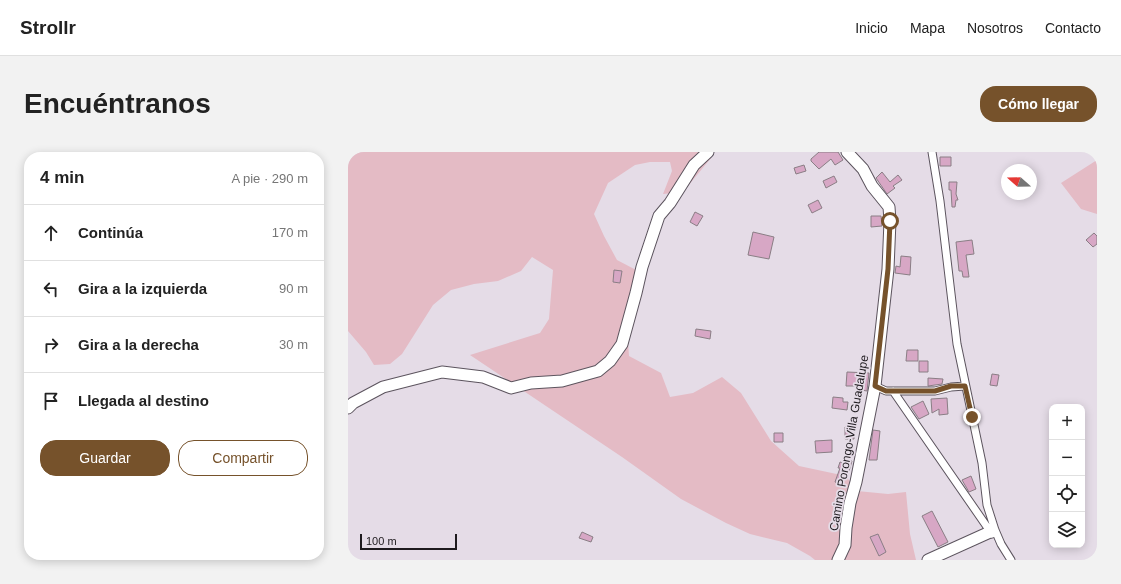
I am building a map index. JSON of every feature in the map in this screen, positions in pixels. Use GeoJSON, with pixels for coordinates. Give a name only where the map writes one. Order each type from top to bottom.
{"type":"FeatureCollection","features":[{"type":"Feature","properties":{"kind":"main road"},"geometry":{"type":"LineString","coordinates":[[348,408],[353,403],[383,387],[442,372],[483,377],[511,388],[531,383],[562,381],[598,370],[610,361],[622,344],[642,267],[658,216],[670,203],[694,165],[708,152]]}},
{"type":"Feature","properties":{"kind":"main road","name":"Camino Porongo-Villa Guadalupe"},"geometry":{"type":"LineString","coordinates":[[838,560],[845,545],[850,503],[856,482],[875,386],[888,269],[890,221],[889,207],[872,186],[863,169],[847,152]]}},
{"type":"Feature","properties":{"kind":"main road"},"geometry":{"type":"LineString","coordinates":[[928,560],[990,532]]}},
{"type":"Feature","properties":{"kind":"street"},"geometry":{"type":"LineString","coordinates":[[932,152],[936,172],[957,344],[982,463],[987,505],[1001,544],[1011,560]]}},
{"type":"Feature","properties":{"kind":"street"},"geometry":{"type":"LineString","coordinates":[[875,386],[886,391],[935,391],[951,386],[965,386]]}},
{"type":"Feature","properties":{"kind":"street"},"geometry":{"type":"LineString","coordinates":[[893,391],[990,532],[1001,544]]}},
{"type":"Feature","properties":{"kind":"shaded area"},"geometry":{"type":"Polygon","coordinates":[[[348,152],[710,152],[711,158],[683,192],[663,194],[672,171],[670,162],[650,162],[635,165],[608,183],[594,214],[617,260],[638,271],[626,315],[629,356],[661,373],[670,397],[693,393],[722,377],[741,393],[771,441],[799,466],[846,476],[857,491],[888,494],[906,492],[910,534],[916,560],[815,560],[787,543],[750,534],[726,523],[681,499],[622,457],[470,355],[540,333],[549,319],[553,270],[532,257],[521,271],[498,281],[474,284],[451,290],[433,305],[402,354],[390,364],[374,365],[366,352],[348,331],[348,152]]]}},
{"type":"Feature","properties":{"kind":"shaded area"},"geometry":{"type":"Polygon","coordinates":[[[1097,160],[1097,214],[1081,209],[1061,183],[1097,160]]]}},
{"type":"Feature","properties":{"kind":"building"},"geometry":{"type":"Polygon","coordinates":[[[819,152],[838,152],[843,160],[835,165],[831,159],[819,169],[811,161],[811,159],[819,152]]]}},
{"type":"Feature","properties":{"kind":"building"},"geometry":{"type":"Polygon","coordinates":[[[940,157],[951,157],[951,166],[940,166],[940,157]]]}},
{"type":"Feature","properties":{"kind":"building"},"geometry":{"type":"Polygon","coordinates":[[[804,165],[806,171],[796,174],[794,168],[804,165]]]}},
{"type":"Feature","properties":{"kind":"building"},"geometry":{"type":"Polygon","coordinates":[[[882,172],[890,182],[898,175],[902,180],[893,186],[895,188],[887,194],[876,178],[882,172]]]}},
{"type":"Feature","properties":{"kind":"building"},"geometry":{"type":"Polygon","coordinates":[[[834,176],[837,182],[826,188],[823,181],[834,176]]]}},
{"type":"Feature","properties":{"kind":"building"},"geometry":{"type":"Polygon","coordinates":[[[949,182],[957,182],[956,194],[958,200],[956,200],[955,207],[952,207],[949,182]]]}},
{"type":"Feature","properties":{"kind":"building"},"geometry":{"type":"Polygon","coordinates":[[[818,200],[822,208],[812,213],[808,205],[818,200]]]}},
{"type":"Feature","properties":{"kind":"building"},"geometry":{"type":"Polygon","coordinates":[[[695,212],[703,216],[697,226],[690,222],[695,212]]]}},
{"type":"Feature","properties":{"kind":"building"},"geometry":{"type":"Polygon","coordinates":[[[871,216],[881,216],[882,226],[871,227],[871,216]]]}},
{"type":"Feature","properties":{"kind":"building"},"geometry":{"type":"Polygon","coordinates":[[[753,232],[774,237],[769,259],[748,255],[753,232]]]}},
{"type":"Feature","properties":{"kind":"building"},"geometry":{"type":"Polygon","coordinates":[[[1094,233],[1097,236],[1097,244],[1093,247],[1086,240],[1094,233]]]}},
{"type":"Feature","properties":{"kind":"building"},"geometry":{"type":"Polygon","coordinates":[[[972,240],[974,254],[966,255],[969,277],[963,277],[962,271],[959,271],[956,242],[972,240]]]}},
{"type":"Feature","properties":{"kind":"building"},"geometry":{"type":"Polygon","coordinates":[[[901,256],[911,257],[910,275],[895,273],[896,266],[900,267],[901,256]]]}},
{"type":"Feature","properties":{"kind":"building"},"geometry":{"type":"Polygon","coordinates":[[[614,270],[622,271],[620,283],[613,282],[614,270]]]}},
{"type":"Feature","properties":{"kind":"building"},"geometry":{"type":"Polygon","coordinates":[[[696,329],[711,331],[710,339],[695,336],[696,329]]]}},
{"type":"Feature","properties":{"kind":"building"},"geometry":{"type":"Polygon","coordinates":[[[907,350],[918,350],[918,361],[906,361],[907,350]]]}},
{"type":"Feature","properties":{"kind":"building"},"geometry":{"type":"Polygon","coordinates":[[[919,361],[928,361],[928,372],[919,372],[919,361]]]}},
{"type":"Feature","properties":{"kind":"building"},"geometry":{"type":"Polygon","coordinates":[[[847,372],[869,373],[867,391],[861,390],[861,386],[846,386],[847,372]]]}},
{"type":"Feature","properties":{"kind":"building"},"geometry":{"type":"Polygon","coordinates":[[[992,374],[999,375],[997,386],[990,385],[992,374]]]}},
{"type":"Feature","properties":{"kind":"building"},"geometry":{"type":"Polygon","coordinates":[[[928,378],[943,379],[942,384],[928,386],[928,378]]]}},
{"type":"Feature","properties":{"kind":"building"},"geometry":{"type":"Polygon","coordinates":[[[833,397],[843,398],[843,402],[848,402],[847,410],[832,408],[833,397]]]}},
{"type":"Feature","properties":{"kind":"building"},"geometry":{"type":"Polygon","coordinates":[[[947,398],[948,414],[939,415],[939,409],[932,413],[931,399],[947,398]]]}},
{"type":"Feature","properties":{"kind":"building"},"geometry":{"type":"Polygon","coordinates":[[[923,401],[929,414],[919,419],[911,407],[923,401]]]}},
{"type":"Feature","properties":{"kind":"building"},"geometry":{"type":"Polygon","coordinates":[[[845,427],[854,427],[854,439],[845,439],[845,427]]]}},
{"type":"Feature","properties":{"kind":"building"},"geometry":{"type":"Polygon","coordinates":[[[873,430],[880,431],[877,460],[869,460],[873,430]]]}},
{"type":"Feature","properties":{"kind":"building"},"geometry":{"type":"Polygon","coordinates":[[[774,433],[783,433],[783,442],[774,442],[774,433]]]}},
{"type":"Feature","properties":{"kind":"building"},"geometry":{"type":"Polygon","coordinates":[[[832,440],[832,452],[816,453],[815,441],[832,440]]]}},
{"type":"Feature","properties":{"kind":"building"},"geometry":{"type":"Polygon","coordinates":[[[844,458],[852,461],[849,471],[845,470],[840,484],[835,482],[840,468],[838,468],[840,462],[843,463],[844,458]]]}},
{"type":"Feature","properties":{"kind":"building"},"geometry":{"type":"Polygon","coordinates":[[[971,476],[976,489],[969,492],[962,480],[971,476]]]}},
{"type":"Feature","properties":{"kind":"building"},"geometry":{"type":"Polygon","coordinates":[[[932,511],[948,542],[938,547],[922,516],[932,511]]]}},
{"type":"Feature","properties":{"kind":"building"},"geometry":{"type":"Polygon","coordinates":[[[582,532],[593,537],[591,542],[579,538],[582,532]]]}},
{"type":"Feature","properties":{"kind":"building"},"geometry":{"type":"Polygon","coordinates":[[[878,534],[886,552],[879,556],[870,537],[878,534]]]}},
{"type":"Feature","properties":{"kind":"route"},"geometry":{"type":"LineString","coordinates":[[890,221],[888,269],[883,301],[875,386],[886,391],[935,391],[951,386],[965,386],[972,417]]}}]}
